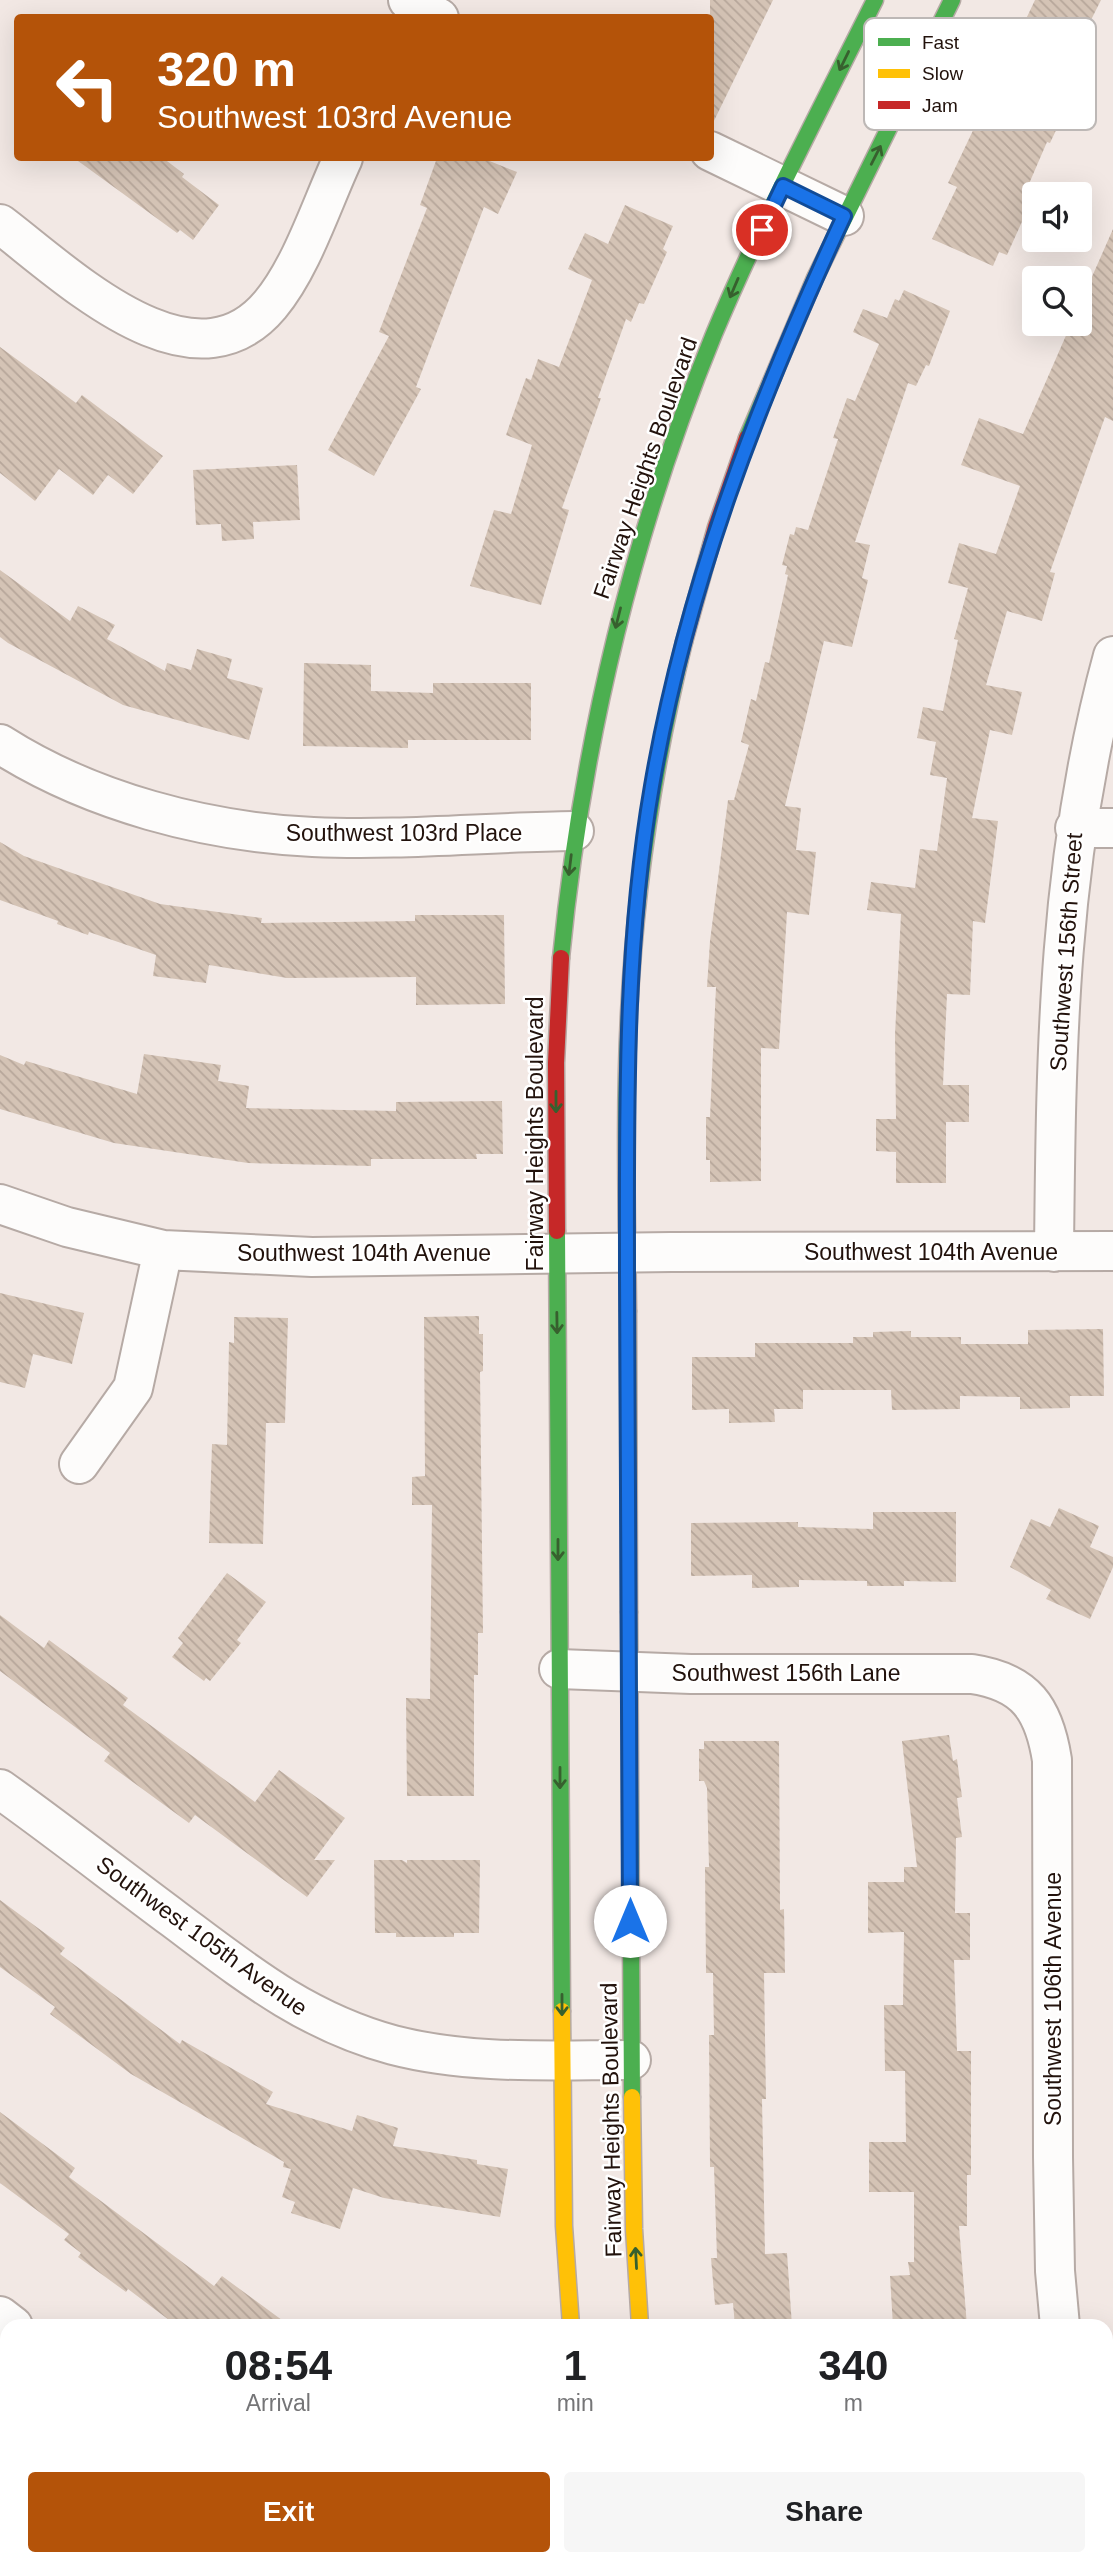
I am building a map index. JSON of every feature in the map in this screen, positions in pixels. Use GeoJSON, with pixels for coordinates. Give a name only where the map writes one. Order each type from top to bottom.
{"type":"FeatureCollection","features":[{"type":"Feature","properties":{"kind":"street","name":"Fairway Heights Boulevard"},"geometry":{"type":"LineString","coordinates":[[865,18],[874,0]]}},
{"type":"Feature","properties":{"kind":"street","name":"Fairway Heights Boulevard"},"geometry":{"type":"LineString","coordinates":[[943,18],[952,0]]}},
{"type":"Feature","properties":{"kind":"street","name":"Fairway Heights Boulevard"},"geometry":{"type":"LineString","coordinates":[[571,2319],[564,2225],[556,1255],[557,1009],[574,831],[594,714],[645,526],[714,335],[864,20]]}},
{"type":"Feature","properties":{"kind":"street","name":"Fairway Heights Boulevard"},"geometry":{"type":"LineString","coordinates":[[640,2319],[634,2230],[631,2060],[627,1253],[627,1034],[630,971],[652,785],[697,589],[743,449],[789,335],[887,130]]}},
{"type":"Feature","properties":{"kind":"street"},"geometry":{"type":"LineString","coordinates":[[714,153],[844,216]]}},
{"type":"Feature","properties":{"kind":"street"},"geometry":{"type":"LineString","coordinates":[[0,223],[106,304],[152,330],[177,337],[202,339],[229,333],[249,323],[268,307],[281,289],[342,161]]}},
{"type":"Feature","properties":{"kind":"street","name":"Southwest 156th Street"},"geometry":{"type":"LineString","coordinates":[[1054,1252],[1056,1040],[1075,828],[1091,736],[1113,656]]}},
{"type":"Feature","properties":{"kind":"street","name":"Southwest 103rd Place"},"geometry":{"type":"LineString","coordinates":[[0,744],[45,770],[110,796],[177,817],[250,831],[315,837],[574,831]]}},
{"type":"Feature","properties":{"kind":"street"},"geometry":{"type":"LineString","coordinates":[[1075,828],[1113,828]]}},
{"type":"Feature","properties":{"kind":"street","name":"Southwest 104th Avenue"},"geometry":{"type":"LineString","coordinates":[[0,1204],[67,1227],[163,1250],[312,1257],[1113,1251]]}},
{"type":"Feature","properties":{"kind":"street"},"geometry":{"type":"LineString","coordinates":[[79,1464],[133,1388],[163,1250]]}},
{"type":"Feature","properties":{"kind":"street","name":"Southwest 156th Lane"},"geometry":{"type":"LineString","coordinates":[[559,1669],[691,1674],[957,1673],[988,1676],[1012,1684]]}},
{"type":"Feature","properties":{"kind":"street","name":"Southwest 106th Avenue"},"geometry":{"type":"LineString","coordinates":[[1012,1684],[1037,1709],[1052,1760],[1053,2157],[1055,2271],[1059,2319]]}},
{"type":"Feature","properties":{"kind":"street","name":"Southwest 105th Avenue"},"geometry":{"type":"LineString","coordinates":[[0,1789],[261,1984],[318,2018],[376,2039],[439,2054],[484,2059],[631,2060]]}},
{"type":"Feature","properties":{"kind":"building"},"geometry":{"type":"Polygon","coordinates":[[[710,0],[773,0],[714,121],[714,14],[710,14],[710,0]]]}},
{"type":"Feature","properties":{"kind":"building"},"geometry":{"type":"Polygon","coordinates":[[[1035,0],[1101,0],[1092,18],[1026,18],[1035,0]]]}},
{"type":"Feature","properties":{"kind":"building"},"geometry":{"type":"Polygon","coordinates":[[[973,130],[1056,130],[1050,143],[1047,142],[1030,182],[1022,182],[1022,222],[1007,255],[999,252],[993,266],[932,239],[957,187],[948,183],[973,130]]]}},
{"type":"Feature","properties":{"kind":"building"},"geometry":{"type":"Polygon","coordinates":[[[78,161],[167,161],[184,174],[182,177],[219,205],[193,240],[180,230],[177,233],[78,161]]]}},
{"type":"Feature","properties":{"kind":"building"},"geometry":{"type":"Polygon","coordinates":[[[436,161],[490,161],[517,172],[498,214],[484,207],[416,387],[421,389],[374,476],[328,450],[389,336],[379,332],[427,208],[420,205],[436,161]]]}},
{"type":"Feature","properties":{"kind":"building"},"geometry":{"type":"Polygon","coordinates":[[[625,205],[673,226],[663,249],[667,252],[644,304],[639,303],[631,322],[626,319],[598,398],[601,398],[562,508],[569,510],[541,605],[470,586],[494,510],[511,514],[532,445],[506,435],[526,378],[531,380],[538,359],[559,367],[592,280],[568,269],[585,233],[608,244],[625,205]]]}},
{"type":"Feature","properties":{"kind":"building"},"geometry":{"type":"Polygon","coordinates":[[[1113,229],[1113,421],[1105,417],[1050,572],[1055,573],[1042,621],[1007,611],[986,685],[1022,692],[1012,735],[990,730],[972,818],[998,821],[985,923],[973,921],[970,995],[947,994],[943,1085],[969,1085],[969,1122],[946,1122],[946,1183],[896,1183],[896,1152],[876,1151],[876,1119],[896,1119],[895,1035],[901,914],[867,910],[871,882],[915,888],[920,849],[937,851],[947,778],[930,775],[936,742],[917,738],[923,707],[943,711],[958,640],[954,639],[968,588],[948,583],[959,543],[996,554],[1020,486],[961,465],[979,418],[1023,434],[1066,336],[1092,336],[1092,277],[1113,229]]]}},
{"type":"Feature","properties":{"kind":"building"},"geometry":{"type":"Polygon","coordinates":[[[904,290],[950,311],[929,366],[926,365],[916,386],[908,383],[879,469],[855,542],[870,545],[862,578],[868,580],[852,647],[824,641],[785,806],[801,808],[796,850],[816,852],[809,915],[787,912],[779,1049],[761,1048],[761,1181],[710,1182],[710,1160],[706,1160],[706,1117],[710,1117],[716,987],[707,987],[710,941],[728,800],[734,800],[749,745],[741,742],[751,699],[756,701],[765,662],[769,663],[788,575],[785,574],[787,566],[782,565],[790,534],[794,535],[796,527],[808,530],[838,439],[833,438],[847,398],[855,401],[879,344],[853,332],[863,309],[887,318],[895,299],[899,301],[904,290]]]}},
{"type":"Feature","properties":{"kind":"building"},"geometry":{"type":"Polygon","coordinates":[[[0,347],[76,403],[82,395],[163,456],[133,494],[108,475],[93,495],[59,469],[35,501],[0,473],[0,347]]]}},
{"type":"Feature","properties":{"kind":"building"},"geometry":{"type":"Polygon","coordinates":[[[297,465],[300,520],[253,522],[254,539],[222,541],[221,524],[196,525],[193,470],[297,465]]]}},
{"type":"Feature","properties":{"kind":"building"},"geometry":{"type":"Polygon","coordinates":[[[0,570],[70,621],[78,606],[115,625],[107,639],[165,671],[167,663],[191,670],[197,649],[232,659],[227,678],[263,688],[249,740],[123,705],[8,643],[0,637],[0,570]]]}},
{"type":"Feature","properties":{"kind":"building"},"geometry":{"type":"Polygon","coordinates":[[[304,663],[371,665],[371,691],[433,693],[433,683],[531,683],[531,740],[408,740],[408,748],[303,746],[304,663]]]}},
{"type":"Feature","properties":{"kind":"building"},"geometry":{"type":"Polygon","coordinates":[[[0,842],[24,856],[160,904],[262,918],[261,923],[415,921],[415,915],[504,915],[505,1004],[416,1005],[416,977],[287,978],[209,965],[206,983],[153,976],[156,955],[89,932],[88,935],[0,900],[0,842]]]}},
{"type":"Feature","properties":{"kind":"building"},"geometry":{"type":"Polygon","coordinates":[[[144,1054],[221,1065],[218,1081],[249,1086],[246,1108],[396,1111],[396,1102],[502,1101],[503,1154],[476,1154],[477,1159],[371,1159],[371,1166],[248,1163],[114,1143],[0,1109],[0,1055],[24,1065],[26,1061],[137,1094],[144,1054]]]}},
{"type":"Feature","properties":{"kind":"building"},"geometry":{"type":"Polygon","coordinates":[[[0,1293],[84,1313],[72,1364],[33,1354],[25,1388],[0,1382],[0,1293]]]}},
{"type":"Feature","properties":{"kind":"building"},"geometry":{"type":"Polygon","coordinates":[[[479,1316],[479,1334],[483,1334],[483,1371],[480,1372],[483,1633],[478,1633],[478,1675],[474,1675],[474,1796],[407,1796],[406,1698],[430,1699],[432,1505],[412,1505],[412,1477],[425,1476],[424,1317],[479,1316]]]}},
{"type":"Feature","properties":{"kind":"building"},"geometry":{"type":"Polygon","coordinates":[[[234,1317],[288,1318],[285,1423],[266,1423],[263,1544],[209,1543],[212,1444],[227,1445],[229,1342],[234,1343],[234,1317]]]}},
{"type":"Feature","properties":{"kind":"building"},"geometry":{"type":"Polygon","coordinates":[[[1103,1329],[1104,1396],[1070,1396],[1070,1408],[1020,1409],[1020,1397],[960,1396],[960,1409],[892,1410],[891,1390],[803,1390],[803,1409],[774,1409],[775,1422],[729,1423],[729,1409],[692,1410],[692,1357],[755,1357],[755,1343],[853,1343],[853,1337],[873,1337],[873,1332],[911,1331],[911,1337],[961,1337],[961,1344],[1028,1344],[1028,1330],[1103,1329]]]}},
{"type":"Feature","properties":{"kind":"building"},"geometry":{"type":"Polygon","coordinates":[[[1059,1508],[1099,1526],[1090,1547],[1113,1557],[1113,1567],[1090,1619],[1046,1599],[1051,1590],[1010,1567],[1031,1519],[1050,1527],[1059,1508]]]}},
{"type":"Feature","properties":{"kind":"building"},"geometry":{"type":"Polygon","coordinates":[[[873,1512],[956,1512],[956,1582],[904,1581],[904,1586],[867,1586],[867,1581],[799,1580],[799,1587],[752,1588],[752,1575],[691,1576],[691,1523],[798,1522],[798,1527],[873,1529],[873,1512]]]}},
{"type":"Feature","properties":{"kind":"building"},"geometry":{"type":"Polygon","coordinates":[[[227,1573],[266,1602],[237,1640],[241,1643],[210,1681],[206,1678],[204,1681],[172,1657],[183,1643],[178,1638],[227,1573]]]}},
{"type":"Feature","properties":{"kind":"building"},"geometry":{"type":"Polygon","coordinates":[[[0,1615],[44,1648],[49,1640],[128,1698],[123,1705],[255,1802],[279,1770],[345,1818],[314,1860],[335,1860],[307,1897],[195,1815],[189,1823],[104,1761],[110,1753],[0,1671],[0,1615]]]}},
{"type":"Feature","properties":{"kind":"building"},"geometry":{"type":"Polygon","coordinates":[[[949,1735],[953,1761],[957,1759],[962,1797],[957,1798],[962,1837],[956,1838],[955,1913],[970,1913],[970,1960],[954,1960],[957,2051],[971,2051],[971,2175],[967,2175],[967,2226],[959,2226],[966,2319],[893,2319],[890,2276],[910,2275],[908,2262],[914,2262],[914,2192],[869,2192],[869,2142],[906,2142],[905,2071],[885,2071],[884,2005],[903,2005],[904,1932],[868,1933],[868,1882],[904,1882],[904,1867],[917,1867],[902,1741],[949,1735]]]}},
{"type":"Feature","properties":{"kind":"building"},"geometry":{"type":"Polygon","coordinates":[[[704,1741],[779,1741],[780,1910],[784,1909],[785,1973],[764,1973],[766,2099],[762,2099],[765,2254],[787,2253],[792,2319],[734,2319],[733,2303],[715,2305],[711,2258],[717,2258],[714,2167],[710,2167],[709,2035],[714,2035],[713,1973],[706,1973],[705,1867],[709,1867],[707,1788],[704,1781],[699,1781],[699,1749],[704,1749],[704,1741]]]}},
{"type":"Feature","properties":{"kind":"building"},"geometry":{"type":"Polygon","coordinates":[[[374,1860],[402,1860],[407,1863],[407,1860],[480,1860],[479,1933],[454,1933],[454,1937],[396,1937],[396,1933],[375,1933],[374,1860]]]}},
{"type":"Feature","properties":{"kind":"building"},"geometry":{"type":"Polygon","coordinates":[[[0,1900],[65,1948],[60,1954],[180,2044],[182,2040],[273,2092],[266,2104],[352,2131],[357,2115],[398,2128],[393,2146],[477,2160],[477,2164],[508,2169],[500,2217],[384,2198],[353,2188],[340,2229],[291,2213],[295,2202],[282,2197],[291,2169],[283,2167],[284,2162],[131,2074],[50,2014],[55,2007],[0,1967],[0,1900]]]}},
{"type":"Feature","properties":{"kind":"building"},"geometry":{"type":"Polygon","coordinates":[[[0,2112],[75,2168],[69,2177],[214,2286],[222,2276],[280,2319],[168,2319],[78,2257],[81,2253],[64,2240],[69,2234],[0,2183],[0,2112]]]}},
{"type":"Feature","properties":{"kind":"traffic: fast"},"geometry":{"type":"LineString","coordinates":[[866,18],[875,0]]}},
{"type":"Feature","properties":{"kind":"traffic: fast"},"geometry":{"type":"LineString","coordinates":[[943,18],[952,0]]}},
{"type":"Feature","properties":{"kind":"traffic: fast"},"geometry":{"type":"LineString","coordinates":[[561,958],[582,798],[597,719],[635,563],[658,486],[732,291],[864,22]]}},
{"type":"Feature","properties":{"kind":"traffic: fast"},"geometry":{"type":"LineString","coordinates":[[747,438],[815,278],[888,130]]}},
{"type":"Feature","properties":{"kind":"traffic: fast"},"geometry":{"type":"LineString","coordinates":[[628,1311],[626,1162],[632,967],[647,826],[684,642]]}},
{"type":"Feature","properties":{"kind":"traffic: fast"},"geometry":{"type":"LineString","coordinates":[[557,1231],[562,2011]]}},
{"type":"Feature","properties":{"kind":"traffic: fast"},"geometry":{"type":"LineString","coordinates":[[629,1612],[632,2097]]}},
{"type":"Feature","properties":{"kind":"traffic: slow"},"geometry":{"type":"LineString","coordinates":[[628,1311],[629,1612]]}},
{"type":"Feature","properties":{"kind":"traffic: slow"},"geometry":{"type":"LineString","coordinates":[[562,2011],[564,2226],[571,2319]]}},
{"type":"Feature","properties":{"kind":"traffic: slow"},"geometry":{"type":"LineString","coordinates":[[632,2097],[634,2229],[640,2319]]}},
{"type":"Feature","properties":{"kind":"traffic: jam"},"geometry":{"type":"LineString","coordinates":[[684,642],[716,527],[747,438]]}},
{"type":"Feature","properties":{"kind":"traffic: jam"},"geometry":{"type":"LineString","coordinates":[[557,1231],[556,1063],[561,958]]}},
{"type":"Feature","properties":{"kind":"route"},"geometry":{"type":"LineString","coordinates":[[630,1921],[627,1034],[636,903],[652,785],[697,589],[743,449],[789,335],[844,216],[783,186],[762,230]]}}]}
